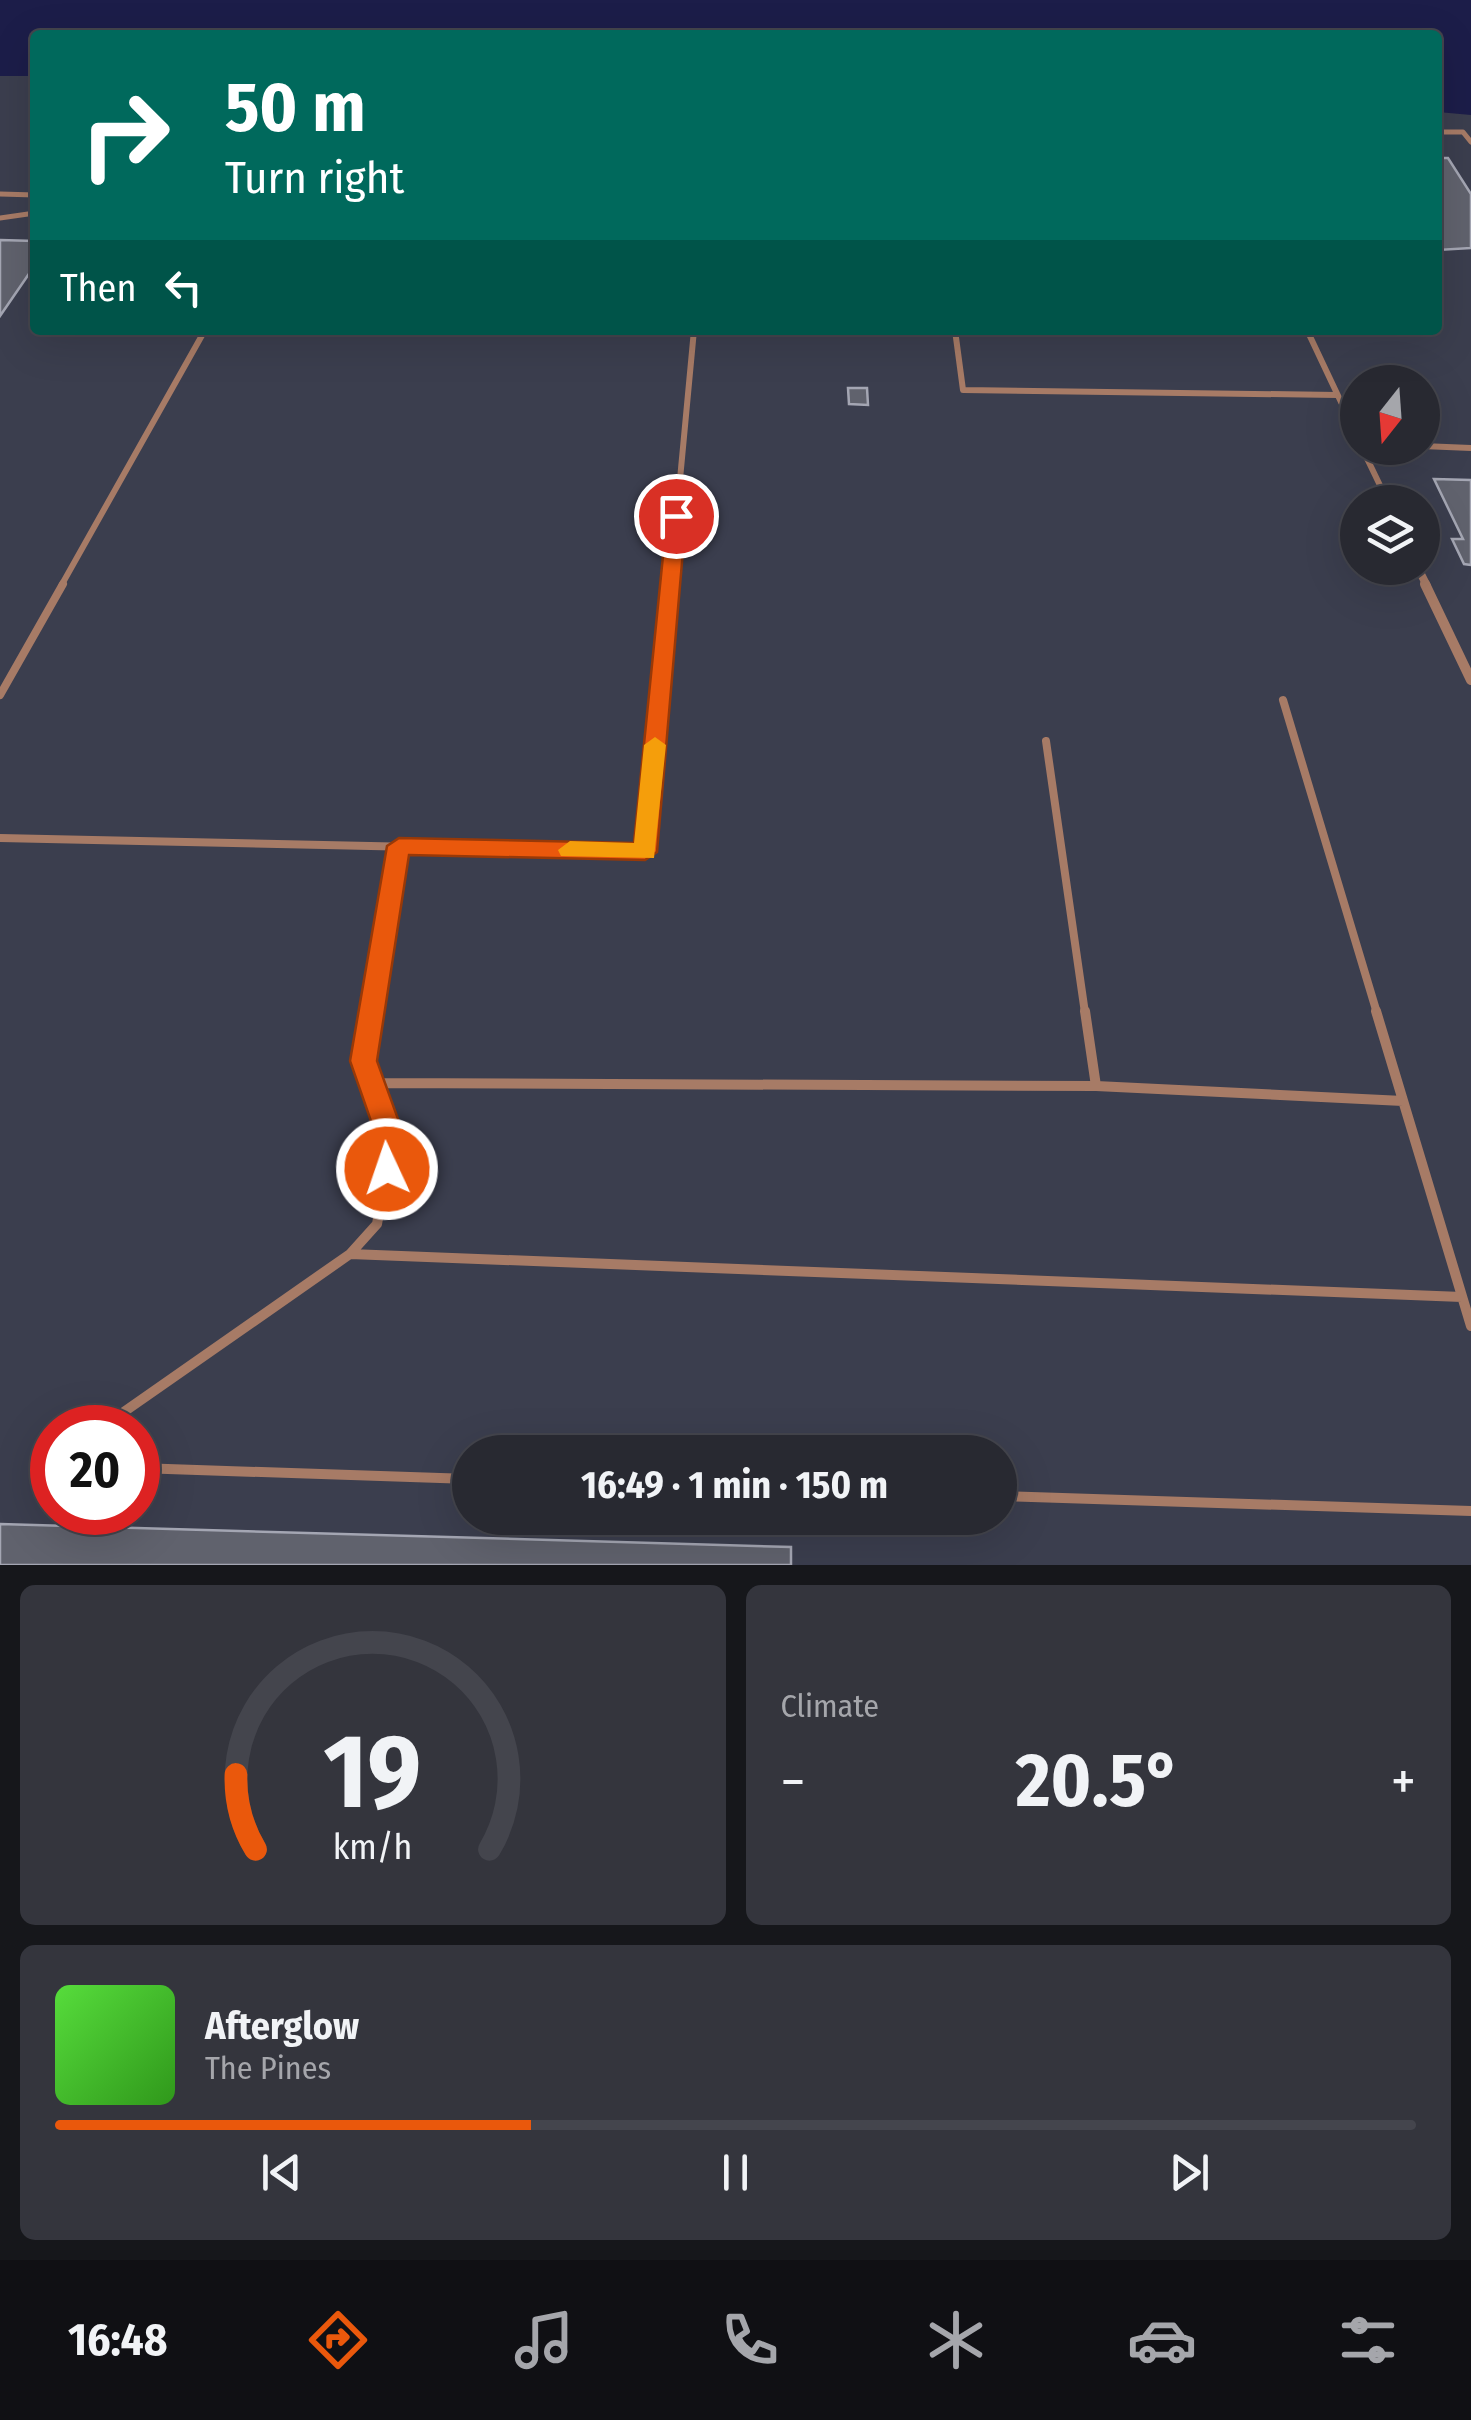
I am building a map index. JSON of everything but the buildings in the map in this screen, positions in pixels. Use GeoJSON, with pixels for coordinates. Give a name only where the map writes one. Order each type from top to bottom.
{"type":"FeatureCollection","features":[{"type":"Feature","properties":{"kind":"street"},"geometry":{"type":"LineString","coordinates":[[1426,585],[1471,680]]}},
{"type":"Feature","properties":{"kind":"lane"},"geometry":{"type":"LineString","coordinates":[[1442,132],[1463,132],[1471,142]]}},
{"type":"Feature","properties":{"kind":"lane"},"geometry":{"type":"LineString","coordinates":[[0,194],[30,195]]}},
{"type":"Feature","properties":{"kind":"lane"},"geometry":{"type":"LineString","coordinates":[[0,218],[30,214]]}},
{"type":"Feature","properties":{"kind":"lane"},"geometry":{"type":"LineString","coordinates":[[0,695],[202,335]]}},
{"type":"Feature","properties":{"kind":"lane"},"geometry":{"type":"LineString","coordinates":[[0,838],[645,852],[694,335]]}},
{"type":"Feature","properties":{"kind":"lane"},"geometry":{"type":"LineString","coordinates":[[956,335],[964,390],[1338,395]]}},
{"type":"Feature","properties":{"kind":"lane"},"geometry":{"type":"LineString","coordinates":[[1309,335],[1340,399]]}},
{"type":"Feature","properties":{"kind":"lane"},"geometry":{"type":"LineString","coordinates":[[1440,447],[1471,448]]}},
{"type":"Feature","properties":{"kind":"lane"},"geometry":{"type":"LineString","coordinates":[[1283,700],[1471,1326]]}},
{"type":"Feature","properties":{"kind":"lane"},"geometry":{"type":"LineString","coordinates":[[1046,741],[1096,1086]]}},
{"type":"Feature","properties":{"kind":"lane"},"geometry":{"type":"LineString","coordinates":[[134,1405],[350,1254],[377,1224],[392,1141],[363,1061],[399,846]]}},
{"type":"Feature","properties":{"kind":"lane"},"geometry":{"type":"LineString","coordinates":[[371,1083],[1096,1086],[1404,1101]]}},
{"type":"Feature","properties":{"kind":"lane"},"geometry":{"type":"LineString","coordinates":[[350,1254],[1462,1297]]}},
{"type":"Feature","properties":{"kind":"lane"},"geometry":{"type":"LineString","coordinates":[[160,1469],[452,1478]]}},
{"type":"Feature","properties":{"kind":"lane"},"geometry":{"type":"LineString","coordinates":[[1017,1497],[1471,1511]]}},
{"type":"Feature","properties":{"kind":"shaded area"},"geometry":{"type":"Polygon","coordinates":[[[0,0],[1471,0],[1471,115],[1442,112],[1442,30],[30,30],[30,76],[0,76],[0,0]]]}},
{"type":"Feature","properties":{"kind":"shaded area"},"geometry":{"type":"Polygon","coordinates":[[[0,74],[30,74],[30,335],[1442,335],[1442,109],[1471,111],[1471,1565],[0,1565],[0,74]]]}},
{"type":"Feature","properties":{"kind":"slow traffic"},"geometry":{"type":"LineString","coordinates":[[570,850],[645,852],[655,745]]}},
{"type":"Feature","properties":{"kind":"route"},"geometry":{"type":"LineString","coordinates":[[387,1169],[392,1141],[363,1061],[399,846],[645,852],[676,516]]}}]}
